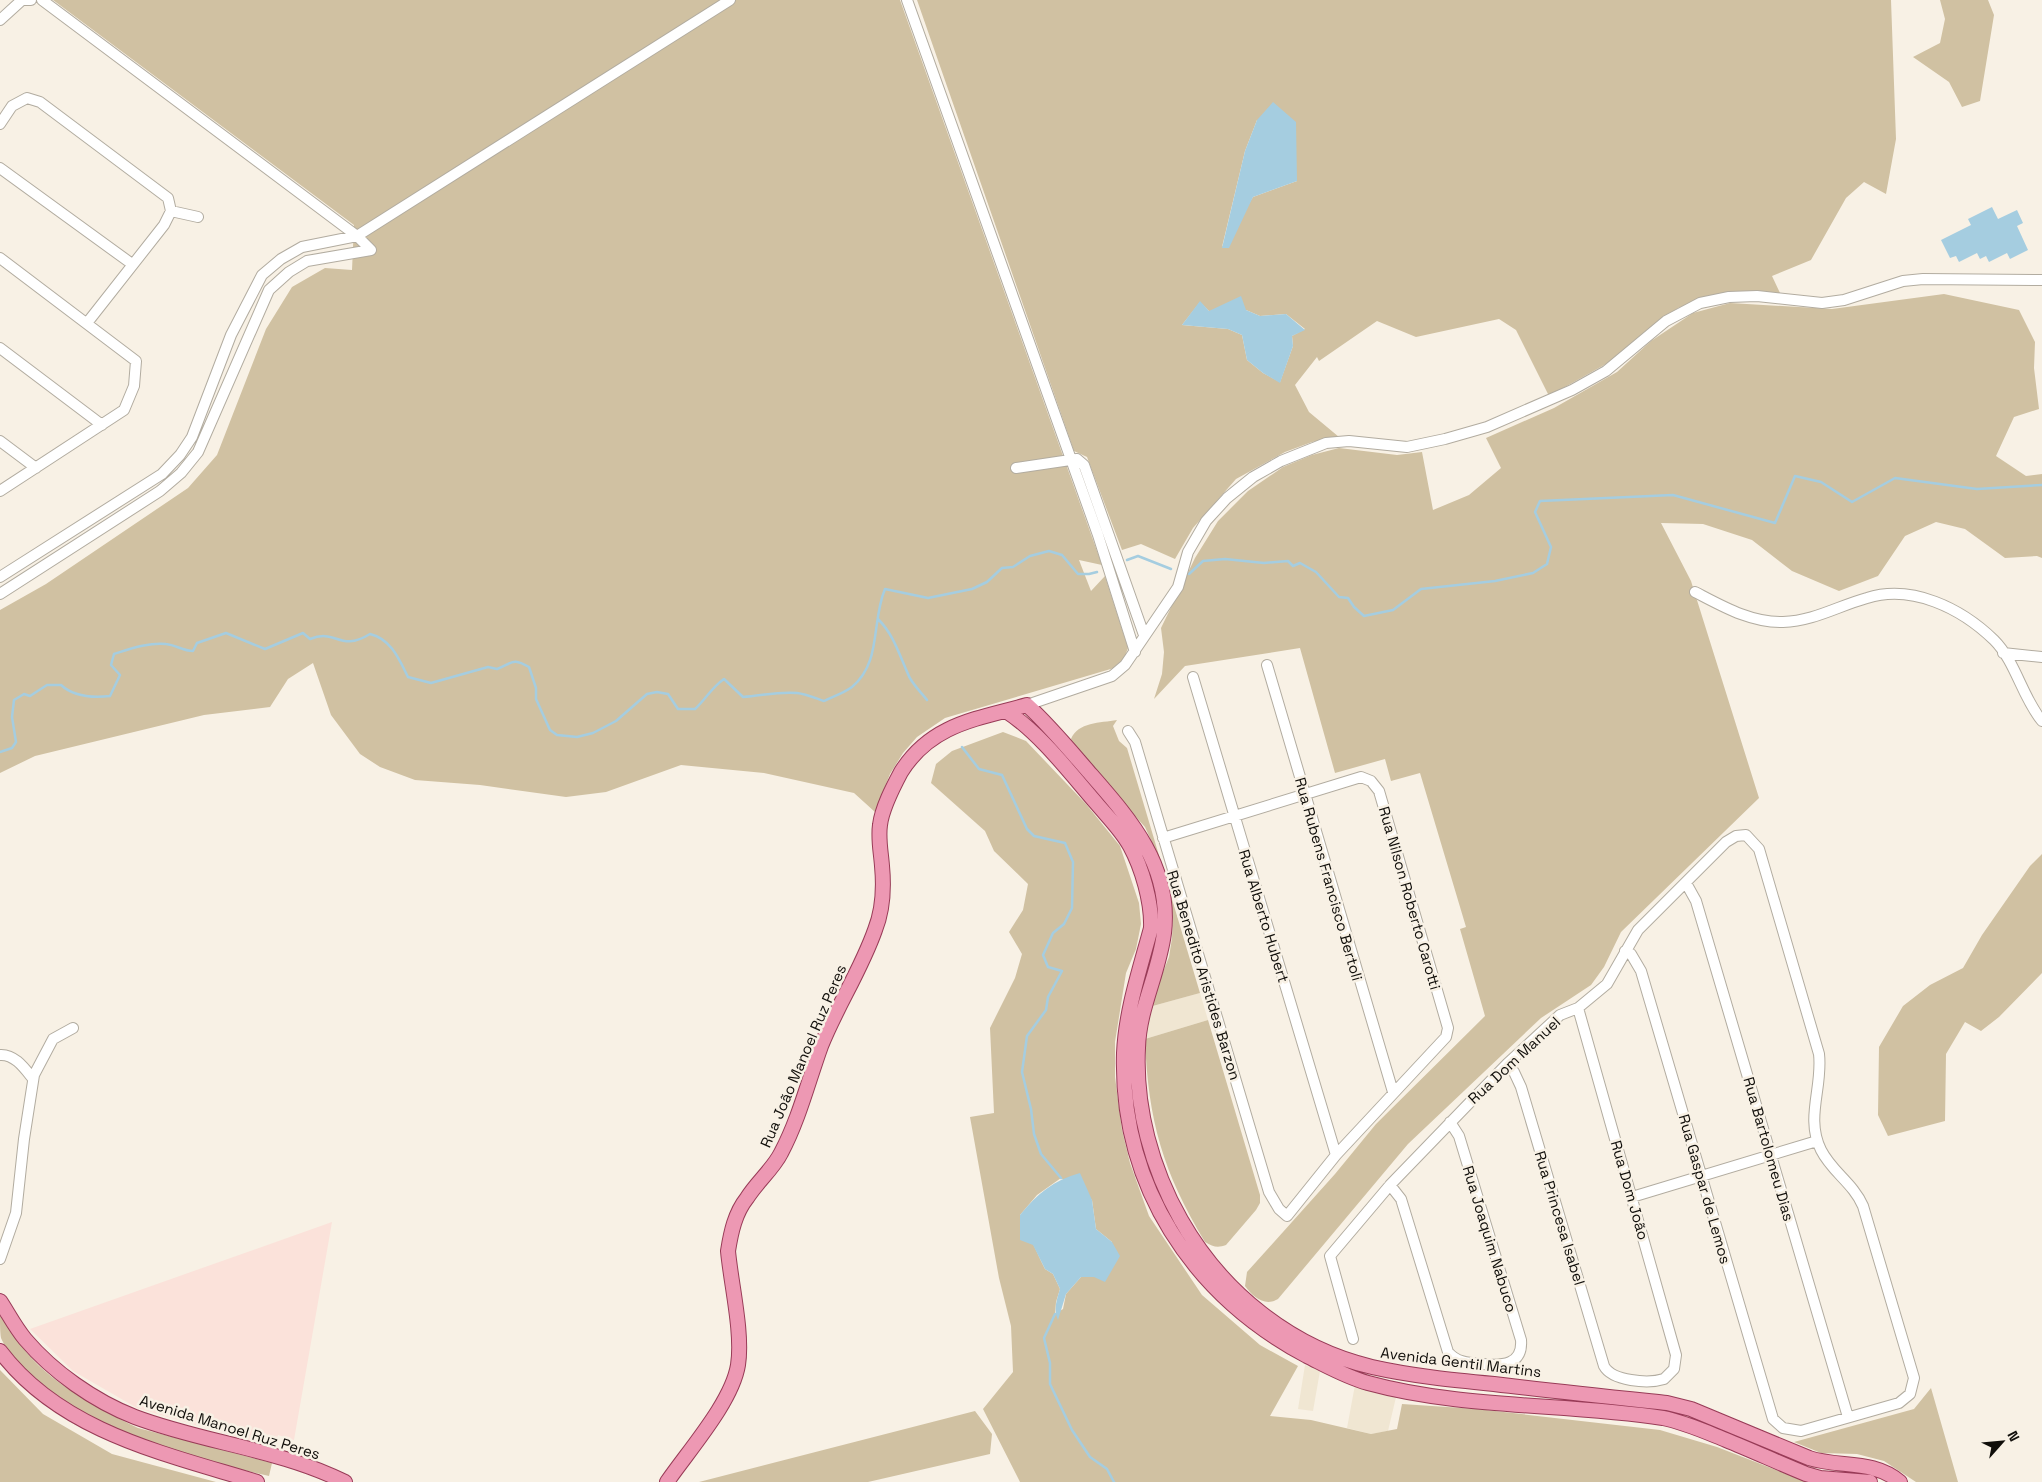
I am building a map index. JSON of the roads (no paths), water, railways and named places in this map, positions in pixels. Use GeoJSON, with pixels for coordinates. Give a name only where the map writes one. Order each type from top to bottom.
{"type":"FeatureCollection","features":[{"type":"Feature","properties":{"kind":"main road","name":"Rua João Manoel Ruz Peres"},"geometry":{"type":"LineString","coordinates":[[668,1482],[723,1403],[732,1386],[738,1365],[739,1345],[730,1274],[730,1236],[736,1217],[746,1198],[780,1155],[793,1127],[821,1047],[842,997],[875,930],[882,907],[880,823],[891,793],[902,772],[928,740],[965,722],[1027,705]]}},
{"type":"Feature","properties":{"kind":"main road","name":"Avenida Gentil Martins"},"geometry":{"type":"LineString","coordinates":[[1027,705],[1046,722],[1128,816],[1148,848],[1158,876],[1165,910],[1164,934],[1143,1008],[1138,1048],[1139,1090],[1145,1126],[1156,1166],[1171,1203],[1217,1283]]}},
{"type":"Feature","properties":{"kind":"main road","name":"Avenida Gentil Martins"},"geometry":{"type":"LineString","coordinates":[[1006,711],[1032,732],[1119,830],[1130,847],[1142,878],[1151,917],[1151,928],[1130,1005],[1124,1051],[1125,1090],[1130,1126],[1140,1163],[1158,1207],[1179,1245],[1217,1283],[1276,1332],[1345,1375],[1368,1383],[1425,1395],[1665,1418],[1710,1433],[1806,1474],[1820,1478],[1870,1482]]}},
{"type":"Feature","properties":{"kind":"main road","name":"Avenida Manoel Ruz Peres"},"geometry":{"type":"LineString","coordinates":[[0,1300],[24,1338],[49,1363],[102,1401],[135,1417],[282,1458],[345,1482]]}},
{"type":"Feature","properties":{"kind":"main road","name":"Avenida Gentil Martins"},"geometry":{"type":"LineString","coordinates":[[1276,1332],[1330,1354],[1379,1368],[1417,1376],[1667,1403],[1691,1409],[1809,1458],[1821,1462],[1859,1464],[1873,1467],[1900,1482]]}},
{"type":"Feature","properties":{"kind":"main road"},"geometry":{"type":"LineString","coordinates":[[0,1351],[21,1375],[48,1399],[122,1440],[258,1482]]}},
{"type":"Feature","properties":{"kind":"street"},"geometry":{"type":"LineString","coordinates":[[0,20],[22,0],[31,0]]}},
{"type":"Feature","properties":{"kind":"street"},"geometry":{"type":"LineString","coordinates":[[0,594],[134,509],[181,473],[198,452],[269,290],[289,272],[308,261],[371,250],[357,236],[42,0]]}},
{"type":"Feature","properties":{"kind":"street"},"geometry":{"type":"LineString","coordinates":[[0,577],[162,474],[180,455],[192,436],[231,335],[262,275],[281,259],[302,248],[357,236],[730,0]]}},
{"type":"Feature","properties":{"kind":"street"},"geometry":{"type":"LineString","coordinates":[[907,0],[1098,536],[1135,652]]}},
{"type":"Feature","properties":{"kind":"street"},"geometry":{"type":"LineString","coordinates":[[0,124],[12,106],[27,98],[40,102],[168,198],[171,210],[164,225],[87,324]]}},
{"type":"Feature","properties":{"kind":"street"},"geometry":{"type":"LineString","coordinates":[[0,168],[132,264]]}},
{"type":"Feature","properties":{"kind":"street"},"geometry":{"type":"LineString","coordinates":[[171,210],[198,217]]}},
{"type":"Feature","properties":{"kind":"street"},"geometry":{"type":"LineString","coordinates":[[0,258],[136,362],[134,386],[124,410],[0,492]]}},
{"type":"Feature","properties":{"kind":"street","name":"Rua João Manoel Ruz Peres"},"geometry":{"type":"LineString","coordinates":[[1027,705],[1112,676],[1125,665],[1178,587],[1188,552],[1206,521],[1227,498],[1253,477],[1297,454],[1326,443],[1349,441],[1407,447],[1487,427],[1572,390],[1606,371],[1666,321],[1700,303],[1729,297],[1757,296],[1822,303],[1844,300],[1903,281],[2042,280]]}},
{"type":"Feature","properties":{"kind":"street"},"geometry":{"type":"LineString","coordinates":[[0,348],[102,425]]}},
{"type":"Feature","properties":{"kind":"street"},"geometry":{"type":"LineString","coordinates":[[0,441],[36,468]]}},
{"type":"Feature","properties":{"kind":"street"},"geometry":{"type":"LineString","coordinates":[[1016,468],[1078,459],[1084,465],[1144,635]]}},
{"type":"Feature","properties":{"kind":"street"},"geometry":{"type":"LineString","coordinates":[[1694,592],[1736,614],[1782,622],[1811,618],[1867,598],[1889,593],[1909,594],[1956,611],[1994,640],[2042,721]]}},
{"type":"Feature","properties":{"kind":"street"},"geometry":{"type":"LineString","coordinates":[[2003,653],[2042,657]]}},
{"type":"Feature","properties":{"kind":"street","name":"Rua Rubens Francisco Bertoli"},"geometry":{"type":"LineString","coordinates":[[1267,666],[1392,1092]]}},
{"type":"Feature","properties":{"kind":"street","name":"Rua Alberto Hubert"},"geometry":{"type":"LineString","coordinates":[[1193,677],[1336,1155]]}},
{"type":"Feature","properties":{"kind":"street"},"geometry":{"type":"LineString","coordinates":[[1032,732],[1046,722]]}},
{"type":"Feature","properties":{"kind":"street","name":"Rua Benedito Aristides Barzon"},"geometry":{"type":"LineString","coordinates":[[1128,731],[1135,742],[1269,1192],[1279,1209],[1287,1216],[1336,1155]]}},
{"type":"Feature","properties":{"kind":"street","name":"Rua Nilson Roberto Carotti"},"geometry":{"type":"LineString","coordinates":[[1304,794],[1360,777],[1371,781],[1379,791],[1448,1028],[1442,1044],[1392,1092]]}},
{"type":"Feature","properties":{"kind":"street"},"geometry":{"type":"LineString","coordinates":[[1164,838],[1304,794]]}},
{"type":"Feature","properties":{"kind":"street","name":"Rua Dom Manuel"},"geometry":{"type":"LineString","coordinates":[[1353,1339],[1330,1256],[1390,1185],[1507,1064],[1560,1015],[1578,1008],[1607,984],[1638,930],[1726,842],[1736,836],[1746,835],[1759,849],[1819,1054],[1820,1079],[1813,1114],[1817,1141]]}},
{"type":"Feature","properties":{"kind":"street","name":"Rua Bartolomeu Dias"},"geometry":{"type":"LineString","coordinates":[[1686,883],[1696,901],[1848,1417]]}},
{"type":"Feature","properties":{"kind":"street","name":"Rua Gaspar de Lemos"},"geometry":{"type":"LineString","coordinates":[[1625,951],[1631,954],[1641,971],[1770,1415],[1783,1428],[1801,1431],[1848,1417]]}},
{"type":"Feature","properties":{"kind":"street","name":"Rua Dom João"},"geometry":{"type":"LineString","coordinates":[[1578,1008],[1676,1355],[1672,1373]]}},
{"type":"Feature","properties":{"kind":"street"},"geometry":{"type":"LineString","coordinates":[[0,1259],[16,1213],[33,1079],[53,1039],[73,1028]]}},
{"type":"Feature","properties":{"kind":"street"},"geometry":{"type":"LineString","coordinates":[[0,1055],[18,1062],[33,1079]]}},
{"type":"Feature","properties":{"kind":"street","name":"Rua Princesa Isabel"},"geometry":{"type":"LineString","coordinates":[[1507,1064],[1514,1072],[1521,1087],[1604,1366],[1610,1374],[1620,1378],[1660,1380],[1672,1373]]}},
{"type":"Feature","properties":{"kind":"street"},"geometry":{"type":"LineString","coordinates":[[1336,1155],[1392,1092]]}},
{"type":"Feature","properties":{"kind":"street","name":"Rua Joaquim Nabuco"},"geometry":{"type":"LineString","coordinates":[[1390,1185],[1401,1199],[1446,1348],[1453,1357],[1462,1362],[1501,1366],[1508,1364],[1517,1357],[1520,1351],[1521,1340],[1459,1136],[1450,1122]]}},
{"type":"Feature","properties":{"kind":"street"},"geometry":{"type":"LineString","coordinates":[[1632,1197],[1817,1141],[1826,1160],[1855,1190],[1863,1206],[1914,1378],[1910,1394],[1899,1403],[1848,1417]]}},
{"type":"Feature","properties":{"kind":"water"},"geometry":{"type":"Polygon","coordinates":[[[1273,102],[1296,122],[1297,181],[1253,197],[1229,248],[1222,248],[1245,151],[1257,120],[1273,102]]]}},
{"type":"Feature","properties":{"kind":"water"},"geometry":{"type":"Polygon","coordinates":[[[1992,207],[1998,219],[2017,210],[2023,223],[2017,226],[2028,250],[2010,259],[2007,253],[1989,262],[1986,256],[1980,259],[1977,253],[1959,262],[1956,256],[1950,258],[1941,240],[1971,225],[1968,219],[1992,207]]]}},
{"type":"Feature","properties":{"kind":"water"},"geometry":{"type":"Polygon","coordinates":[[[1241,296],[1246,310],[1260,316],[1286,314],[1305,330],[1292,336],[1293,346],[1280,383],[1263,373],[1247,360],[1242,335],[1228,329],[1182,325],[1200,301],[1209,311],[1241,296]]]}},
{"type":"Feature","properties":{"kind":"water"},"geometry":{"type":"Polygon","coordinates":[[[1080,1173],[1092,1200],[1096,1229],[1112,1242],[1120,1256],[1105,1282],[1094,1277],[1081,1277],[1066,1294],[1058,1320],[1056,1308],[1060,1289],[1053,1274],[1045,1269],[1033,1245],[1020,1240],[1020,1215],[1033,1201],[1054,1184],[1080,1173]]]}},
{"type":"Feature","properties":{"kind":"waterway"},"geometry":{"type":"LineString","coordinates":[[1189,574],[1203,561],[1225,559],[1264,563],[1288,561],[1293,566],[1300,563],[1316,572],[1339,597],[1348,598],[1364,616],[1393,610],[1421,589],[1495,581],[1533,573],[1547,564],[1551,547],[1535,512],[1540,501],[1673,495],[1775,523],[1795,476],[1821,482],[1852,502],[1895,478],[1977,489],[2042,485]]}},
{"type":"Feature","properties":{"kind":"waterway"},"geometry":{"type":"LineString","coordinates":[[0,752],[12,748],[16,742],[12,717],[14,700],[24,694],[30,696],[47,685],[61,685],[72,692],[84,696],[110,696],[120,675],[111,665],[114,654],[153,644],[170,645],[193,651],[197,643],[226,633],[265,649],[303,633],[310,639],[326,636],[345,641],[360,639],[370,634],[384,640],[389,645],[398,657],[408,677],[431,683],[488,667],[497,669],[513,662],[519,662],[529,667],[536,688],[536,699],[550,730],[557,735],[577,737],[593,733],[616,721],[647,694],[657,692],[668,694],[678,709],[695,709],[724,679],[743,697],[797,693],[824,701],[852,687],[868,666],[885,589],[928,598],[972,589],[987,582],[1002,568],[1013,567],[1030,556],[1049,551],[1062,555],[1078,574],[1097,572]]}},
{"type":"Feature","properties":{"kind":"waterway"},"geometry":{"type":"LineString","coordinates":[[1127,560],[1138,556],[1171,569]]}},
{"type":"Feature","properties":{"kind":"waterway"},"geometry":{"type":"LineString","coordinates":[[878,619],[892,638],[911,681],[927,700]]}},
{"type":"Feature","properties":{"kind":"waterway"},"geometry":{"type":"LineString","coordinates":[[962,747],[979,769],[1002,775],[1027,829],[1034,836],[1065,843],[1073,862],[1072,908],[1064,924],[1053,933],[1043,955],[1048,967],[1062,971],[1048,997],[1046,1010],[1027,1036],[1022,1072],[1031,1109],[1034,1134],[1041,1154],[1061,1178]]}},
{"type":"Feature","properties":{"kind":"waterway"},"geometry":{"type":"LineString","coordinates":[[1055,1314],[1044,1338],[1050,1363],[1050,1384],[1072,1430],[1090,1457],[1107,1469],[1114,1482]]}}]}
